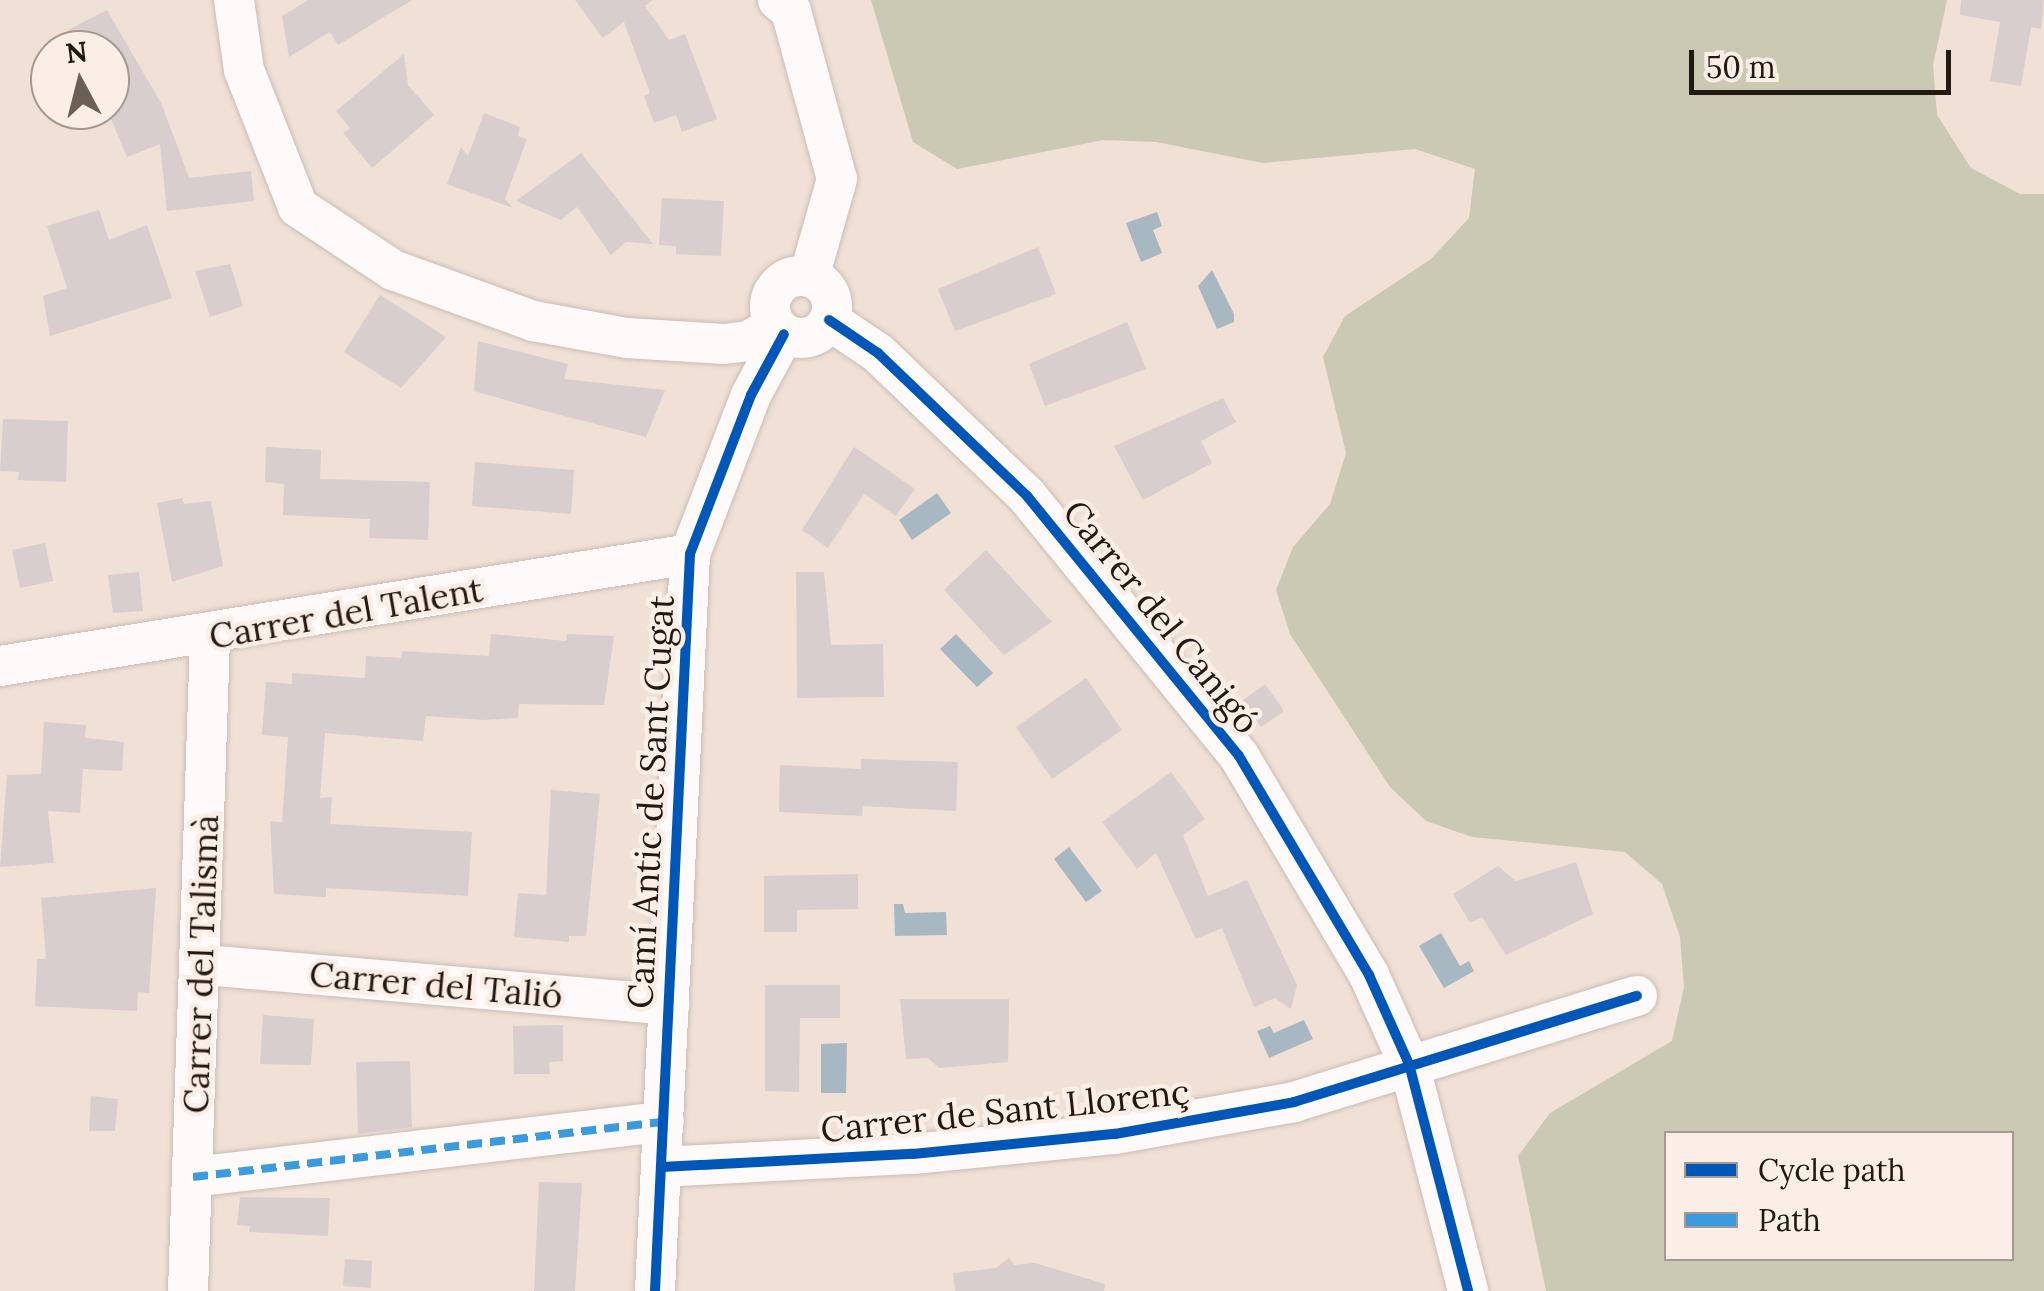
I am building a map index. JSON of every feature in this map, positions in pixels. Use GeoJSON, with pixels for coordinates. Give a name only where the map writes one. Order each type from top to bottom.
{"type":"FeatureCollection","features":[{"type":"Feature","properties":{"kind":"street"},"geometry":{"type":"LineString","coordinates":[[234,0],[244,70],[298,206],[393,270],[533,321],[627,338],[724,344],[780,330],[813,336],[830,320],[828,291],[810,277],[786,279],[773,292],[780,330]]}},
{"type":"Feature","properties":{"kind":"street"},"geometry":{"type":"LineString","coordinates":[[778,0],[791,12],[837,179],[810,277]]}},
{"type":"Feature","properties":{"kind":"street","name":"Carrer del Canigó"},"geometry":{"type":"LineString","coordinates":[[830,320],[878,353],[1028,496],[1239,756],[1368,975],[1409,1064],[1468,1291]]}},
{"type":"Feature","properties":{"kind":"street","name":"Camí Antic de Sant Cugat"},"geometry":{"type":"LineString","coordinates":[[655,1291],[690,554],[780,330]]}},
{"type":"Feature","properties":{"kind":"street","name":"Carrer del Talent"},"geometry":{"type":"LineString","coordinates":[[0,666],[210,637],[690,554]]}},
{"type":"Feature","properties":{"kind":"street","name":"Carrer del Talismà"},"geometry":{"type":"LineString","coordinates":[[188,1291],[204,965],[210,637]]}},
{"type":"Feature","properties":{"kind":"street","name":"Carrer del Talió"},"geometry":{"type":"LineString","coordinates":[[204,965],[670,1005]]}},
{"type":"Feature","properties":{"kind":"street","name":"Carrer de Sant Llorenç"},"geometry":{"type":"LineString","coordinates":[[662,1167],[913,1154],[1115,1134],[1294,1102],[1637,996]]}},
{"type":"Feature","properties":{"kind":"street"},"geometry":{"type":"LineString","coordinates":[[193,1177],[664,1122]]}},
{"type":"Feature","properties":{"kind":"green space"},"geometry":{"type":"Polygon","coordinates":[[[871,0],[1947,0],[1933,65],[1937,115],[1971,168],[2020,194],[2044,194],[2044,1291],[1546,1291],[1518,1156],[1550,1113],[1672,1041],[1684,987],[1680,937],[1662,884],[1625,852],[1472,837],[1426,821],[1390,787],[1290,634],[1276,590],[1293,547],[1330,504],[1346,453],[1323,357],[1345,316],[1431,259],[1469,218],[1475,169],[1415,149],[1263,163],[1156,142],[1103,140],[957,169],[913,142],[871,0]]]}},
{"type":"Feature","properties":{"kind":"shaded area"},"geometry":{"type":"Polygon","coordinates":[[[1157,212],[1162,226],[1153,230],[1162,253],[1141,262],[1126,223],[1157,212]]]}},
{"type":"Feature","properties":{"kind":"shaded area"},"geometry":{"type":"Polygon","coordinates":[[[1212,270],[1234,314],[1234,322],[1217,329],[1198,286],[1212,270]]]}},
{"type":"Feature","properties":{"kind":"shaded area"},"geometry":{"type":"Polygon","coordinates":[[[937,493],[951,513],[912,540],[899,520],[937,493]]]}},
{"type":"Feature","properties":{"kind":"shaded area"},"geometry":{"type":"Polygon","coordinates":[[[956,634],[993,673],[977,687],[940,649],[956,634]]]}},
{"type":"Feature","properties":{"kind":"shaded area"},"geometry":{"type":"Polygon","coordinates":[[[1069,847],[1102,891],[1086,902],[1054,859],[1069,847]]]}},
{"type":"Feature","properties":{"kind":"shaded area"},"geometry":{"type":"Polygon","coordinates":[[[894,904],[903,904],[905,913],[946,912],[947,935],[895,936],[894,904]]]}},
{"type":"Feature","properties":{"kind":"shaded area"},"geometry":{"type":"Polygon","coordinates":[[[1441,933],[1460,966],[1469,961],[1474,971],[1444,988],[1419,946],[1441,933]]]}},
{"type":"Feature","properties":{"kind":"shaded area"},"geometry":{"type":"Polygon","coordinates":[[[1304,1020],[1313,1039],[1269,1058],[1257,1031],[1270,1026],[1274,1033],[1304,1020]]]}},
{"type":"Feature","properties":{"kind":"shaded area"},"geometry":{"type":"Polygon","coordinates":[[[847,1043],[846,1093],[821,1093],[821,1044],[847,1043]]]}},
{"type":"Feature","properties":{"kind":"building"},"geometry":{"type":"Polygon","coordinates":[[[308,0],[412,0],[338,45],[330,32],[289,57],[282,16],[308,0]]]}},
{"type":"Feature","properties":{"kind":"building"},"geometry":{"type":"Polygon","coordinates":[[[575,0],[653,0],[645,6],[669,40],[685,34],[717,119],[682,132],[676,115],[654,123],[644,96],[650,93],[624,22],[603,38],[575,0]]]}},
{"type":"Feature","properties":{"kind":"building"},"geometry":{"type":"Polygon","coordinates":[[[1961,0],[2044,0],[2041,29],[2031,27],[2021,86],[1990,81],[2000,22],[1960,15],[1961,0]]]}},
{"type":"Feature","properties":{"kind":"building"},"geometry":{"type":"Polygon","coordinates":[[[107,10],[119,30],[68,30],[107,10]]]}},
{"type":"Feature","properties":{"kind":"building"},"geometry":{"type":"Polygon","coordinates":[[[130,50],[162,105],[189,178],[251,171],[254,201],[167,211],[160,144],[127,157],[116,130],[130,130],[130,50]]]}},
{"type":"Feature","properties":{"kind":"building"},"geometry":{"type":"Polygon","coordinates":[[[404,54],[408,85],[434,115],[372,168],[343,133],[350,128],[336,111],[404,54]]]}},
{"type":"Feature","properties":{"kind":"building"},"geometry":{"type":"Polygon","coordinates":[[[484,113],[520,127],[518,136],[527,139],[505,199],[513,208],[447,184],[461,147],[468,156],[484,113]]]}},
{"type":"Feature","properties":{"kind":"building"},"geometry":{"type":"Polygon","coordinates":[[[581,153],[653,244],[626,242],[611,255],[577,207],[561,220],[516,201],[581,153]]]}},
{"type":"Feature","properties":{"kind":"building"},"geometry":{"type":"Polygon","coordinates":[[[662,198],[724,201],[721,256],[676,254],[676,246],[659,245],[662,198]]]}},
{"type":"Feature","properties":{"kind":"building"},"geometry":{"type":"Polygon","coordinates":[[[99,210],[109,240],[147,225],[172,298],[50,336],[43,296],[67,288],[47,226],[99,210]]]}},
{"type":"Feature","properties":{"kind":"building"},"geometry":{"type":"Polygon","coordinates":[[[1038,247],[1056,294],[955,331],[938,289],[1038,247]]]}},
{"type":"Feature","properties":{"kind":"building"},"geometry":{"type":"Polygon","coordinates":[[[230,264],[243,306],[210,317],[195,271],[230,264]]]}},
{"type":"Feature","properties":{"kind":"building"},"geometry":{"type":"Polygon","coordinates":[[[380,295],[446,337],[401,388],[344,352],[380,295]]]}},
{"type":"Feature","properties":{"kind":"building"},"geometry":{"type":"Polygon","coordinates":[[[1127,322],[1146,369],[1045,406],[1029,364],[1127,322]]]}},
{"type":"Feature","properties":{"kind":"building"},"geometry":{"type":"Polygon","coordinates":[[[478,341],[568,364],[564,379],[665,390],[646,437],[474,391],[478,341]]]}},
{"type":"Feature","properties":{"kind":"building"},"geometry":{"type":"Polygon","coordinates":[[[1223,398],[1236,422],[1201,441],[1212,463],[1143,500],[1114,446],[1223,398]]]}},
{"type":"Feature","properties":{"kind":"building"},"geometry":{"type":"Polygon","coordinates":[[[3,419],[68,421],[66,482],[18,480],[19,472],[0,471],[3,419]]]}},
{"type":"Feature","properties":{"kind":"building"},"geometry":{"type":"Polygon","coordinates":[[[266,447],[321,450],[320,479],[430,482],[428,540],[369,538],[370,519],[283,515],[284,484],[265,482],[266,447]]]}},
{"type":"Feature","properties":{"kind":"building"},"geometry":{"type":"Polygon","coordinates":[[[854,447],[915,489],[896,516],[864,494],[828,548],[802,530],[854,447]]]}},
{"type":"Feature","properties":{"kind":"building"},"geometry":{"type":"Polygon","coordinates":[[[475,462],[574,470],[571,514],[472,506],[475,462]]]}},
{"type":"Feature","properties":{"kind":"building"},"geometry":{"type":"Polygon","coordinates":[[[182,498],[184,504],[211,501],[223,566],[172,582],[157,503],[182,498]]]}},
{"type":"Feature","properties":{"kind":"building"},"geometry":{"type":"Polygon","coordinates":[[[45,543],[53,581],[20,588],[12,550],[45,543]]]}},
{"type":"Feature","properties":{"kind":"building"},"geometry":{"type":"Polygon","coordinates":[[[986,550],[1052,622],[1004,655],[944,590],[986,550]]]}},
{"type":"Feature","properties":{"kind":"building"},"geometry":{"type":"Polygon","coordinates":[[[139,572],[143,611],[113,613],[108,575],[139,572]]]}},
{"type":"Feature","properties":{"kind":"building"},"geometry":{"type":"Polygon","coordinates":[[[796,572],[824,572],[831,645],[883,644],[884,697],[797,698],[796,572]]]}},
{"type":"Feature","properties":{"kind":"building"},"geometry":{"type":"Polygon","coordinates":[[[491,634],[566,641],[567,634],[614,636],[604,705],[519,704],[518,718],[426,716],[423,741],[325,733],[320,798],[332,797],[330,824],[472,832],[468,896],[326,888],[326,897],[274,894],[270,821],[282,822],[288,737],[262,735],[266,682],[292,684],[292,673],[365,678],[366,656],[401,658],[402,651],[489,656],[491,634]]]}},
{"type":"Feature","properties":{"kind":"building"},"geometry":{"type":"Polygon","coordinates":[[[1086,678],[1122,730],[1052,779],[1016,727],[1086,678]]]}},
{"type":"Feature","properties":{"kind":"building"},"geometry":{"type":"Polygon","coordinates":[[[1265,684],[1284,711],[1261,727],[1242,701],[1265,684]]]}},
{"type":"Feature","properties":{"kind":"building"},"geometry":{"type":"Polygon","coordinates":[[[44,722],[86,725],[85,738],[124,742],[122,771],[83,769],[80,813],[48,811],[54,863],[0,867],[7,775],[41,774],[44,722]]]}},
{"type":"Feature","properties":{"kind":"building"},"geometry":{"type":"Polygon","coordinates":[[[861,759],[958,762],[956,811],[863,806],[862,816],[779,812],[780,765],[861,769],[861,759]]]}},
{"type":"Feature","properties":{"kind":"building"},"geometry":{"type":"Polygon","coordinates":[[[1171,772],[1205,819],[1183,835],[1208,896],[1247,880],[1297,985],[1291,1009],[1275,998],[1254,1007],[1222,928],[1196,939],[1156,853],[1137,869],[1102,822],[1171,772]]]}},
{"type":"Feature","properties":{"kind":"building"},"geometry":{"type":"Polygon","coordinates":[[[551,790],[600,794],[586,936],[569,936],[569,942],[514,937],[518,893],[546,895],[551,790]]]}},
{"type":"Feature","properties":{"kind":"building"},"geometry":{"type":"Polygon","coordinates":[[[1576,862],[1593,914],[1506,955],[1482,917],[1470,923],[1453,894],[1498,866],[1516,881],[1576,862]]]}},
{"type":"Feature","properties":{"kind":"building"},"geometry":{"type":"Polygon","coordinates":[[[858,874],[858,909],[797,910],[797,932],[764,932],[764,876],[858,874]]]}},
{"type":"Feature","properties":{"kind":"building"},"geometry":{"type":"Polygon","coordinates":[[[156,888],[149,993],[138,992],[137,1011],[35,1006],[37,959],[46,959],[41,898],[156,888]]]}},
{"type":"Feature","properties":{"kind":"building"},"geometry":{"type":"Polygon","coordinates":[[[765,985],[840,985],[840,1018],[800,1018],[799,1092],[765,1091],[765,985]]]}},
{"type":"Feature","properties":{"kind":"building"},"geometry":{"type":"Polygon","coordinates":[[[900,999],[1009,999],[1008,1062],[939,1068],[928,1058],[906,1059],[900,999]]]}},
{"type":"Feature","properties":{"kind":"building"},"geometry":{"type":"Polygon","coordinates":[[[263,1015],[314,1019],[311,1065],[260,1064],[263,1015]]]}},
{"type":"Feature","properties":{"kind":"building"},"geometry":{"type":"Polygon","coordinates":[[[563,1025],[563,1061],[549,1062],[550,1074],[514,1074],[513,1026],[563,1025]]]}},
{"type":"Feature","properties":{"kind":"building"},"geometry":{"type":"Polygon","coordinates":[[[410,1061],[412,1127],[358,1134],[356,1062],[410,1061]]]}},
{"type":"Feature","properties":{"kind":"building"},"geometry":{"type":"Polygon","coordinates":[[[91,1096],[118,1099],[115,1131],[89,1131],[91,1096]]]}},
{"type":"Feature","properties":{"kind":"building"},"geometry":{"type":"Polygon","coordinates":[[[539,1182],[582,1183],[575,1291],[534,1291],[539,1182]]]}},
{"type":"Feature","properties":{"kind":"building"},"geometry":{"type":"Polygon","coordinates":[[[240,1197],[330,1198],[328,1236],[249,1232],[250,1226],[237,1225],[240,1197]]]}},
{"type":"Feature","properties":{"kind":"building"},"geometry":{"type":"Polygon","coordinates":[[[1009,1258],[1014,1265],[1035,1263],[1105,1284],[1104,1291],[955,1291],[953,1273],[996,1268],[1009,1258]]]}},
{"type":"Feature","properties":{"kind":"building"},"geometry":{"type":"Polygon","coordinates":[[[345,1259],[372,1261],[371,1288],[343,1286],[345,1259]]]}},
{"type":"Feature","properties":{"kind":"marked path"},"geometry":{"type":"LineString","coordinates":[[193,1177],[664,1122]]}},
{"type":"Feature","properties":{"kind":"cycle path"},"geometry":{"type":"LineString","coordinates":[[829,320],[878,353],[1027,496],[1239,756],[1369,975],[1409,1064],[1468,1291]]}},
{"type":"Feature","properties":{"kind":"cycle path"},"geometry":{"type":"LineString","coordinates":[[655,1291],[690,554],[751,395],[784,334]]}},
{"type":"Feature","properties":{"kind":"cycle path"},"geometry":{"type":"LineString","coordinates":[[662,1167],[913,1154],[1115,1134],[1294,1102],[1637,996]]}}]}
